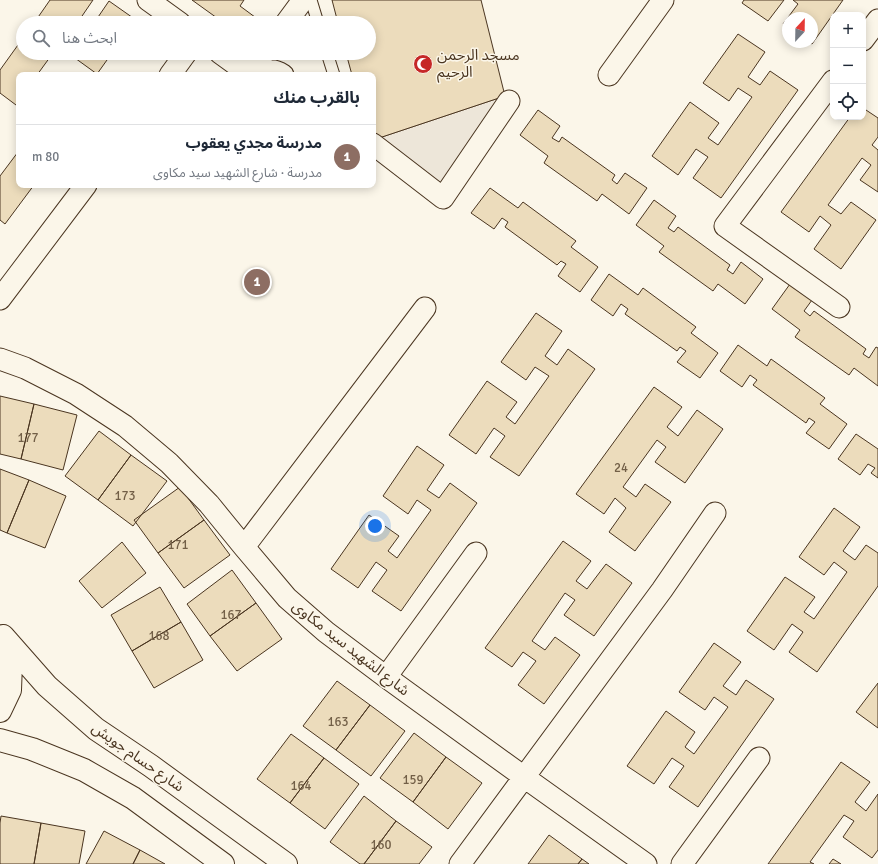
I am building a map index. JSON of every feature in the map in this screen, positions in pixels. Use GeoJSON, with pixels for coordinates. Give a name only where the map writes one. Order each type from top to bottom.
{"type":"FeatureCollection","features":[{"type":"Feature","properties":{"kind":"street"},"geometry":{"type":"LineString","coordinates":[[148,0],[170,16]]}},
{"type":"Feature","properties":{"kind":"street"},"geometry":{"type":"LineString","coordinates":[[291,16],[303,0]]}},
{"type":"Feature","properties":{"kind":"street"},"geometry":{"type":"LineString","coordinates":[[609,75],[663,0]]}},
{"type":"Feature","properties":{"kind":"street"},"geometry":{"type":"LineString","coordinates":[[866,36],[878,20]]}},
{"type":"Feature","properties":{"kind":"street"},"geometry":{"type":"LineString","coordinates":[[172,72],[181,60]]}},
{"type":"Feature","properties":{"kind":"street"},"geometry":{"type":"LineString","coordinates":[[230,60],[248,72]]}},
{"type":"Feature","properties":{"kind":"street"},"geometry":{"type":"LineString","coordinates":[[254,72],[260,60]]}},
{"type":"Feature","properties":{"kind":"street"},"geometry":{"type":"LineString","coordinates":[[263,72],[270,70],[278,72]]}},
{"type":"Feature","properties":{"kind":"street"},"geometry":{"type":"LineString","coordinates":[[831,84],[725,226],[839,307]]}},
{"type":"Feature","properties":{"kind":"street"},"geometry":{"type":"LineString","coordinates":[[376,146],[443,198],[509,101]]}},
{"type":"Feature","properties":{"kind":"street"},"geometry":{"type":"LineString","coordinates":[[0,299],[84,188]]}},
{"type":"Feature","properties":{"kind":"street"},"geometry":{"type":"LineString","coordinates":[[244,547],[425,308]]}},
{"type":"Feature","properties":{"kind":"street","name":"شارع الشهيد سيد مكاوى"},"geometry":{"type":"LineString","coordinates":[[0,358],[25,368],[76,394],[124,426],[169,463],[210,504],[287,598],[326,632],[386,677],[646,864]]}},
{"type":"Feature","properties":{"kind":"street"},"geometry":{"type":"LineString","coordinates":[[460,864],[662,590],[715,513]]}},
{"type":"Feature","properties":{"kind":"street"},"geometry":{"type":"LineString","coordinates":[[386,677],[476,553]]}},
{"type":"Feature","properties":{"kind":"street"},"geometry":{"type":"LineString","coordinates":[[0,711],[10,690],[12,663],[1,634]]}},
{"type":"Feature","properties":{"kind":"street","name":"شارع حسام جويش"},"geometry":{"type":"LineString","coordinates":[[1,634],[46,686],[96,729],[151,766],[286,864]]}},
{"type":"Feature","properties":{"kind":"street"},"geometry":{"type":"LineString","coordinates":[[0,740],[32,749],[84,770],[133,798],[223,864]]}},
{"type":"Feature","properties":{"kind":"street"},"geometry":{"type":"LineString","coordinates":[[682,864],[759,758]]}},
{"type":"Feature","properties":{"kind":"lane"},"geometry":{"type":"LineString","coordinates":[[311,0],[316,16]]}},
{"type":"Feature","properties":{"kind":"lane"},"geometry":{"type":"LineString","coordinates":[[329,60],[333,72]]}},
{"type":"Feature","properties":{"kind":"shaded area"},"geometry":{"type":"Polygon","coordinates":[[[505,96],[443,198],[376,142],[376,139],[505,96]]]}},
{"type":"Feature","properties":{"kind":"building"},"geometry":{"type":"Polygon","coordinates":[[[50,0],[93,0],[82,16],[39,16],[50,0]]]}},
{"type":"Feature","properties":{"kind":"building"},"geometry":{"type":"Polygon","coordinates":[[[192,0],[244,0],[240,6],[254,16],[214,16],[192,0]]]}},
{"type":"Feature","properties":{"kind":"building","name":"مسجد الرحمن الرحيم"},"geometry":{"type":"Polygon","coordinates":[[[332,0],[481,0],[505,96],[376,139],[376,72],[351,72],[348,60],[376,60],[376,16],[336,16],[332,0]]]}},
{"type":"Feature","properties":{"kind":"building"},"geometry":{"type":"Polygon","coordinates":[[[744,0],[784,0],[768,21],[742,3],[744,0]]]}},
{"type":"Feature","properties":{"kind":"building"},"geometry":{"type":"Polygon","coordinates":[[[793,0],[843,0],[835,12],[830,12],[830,18],[818,35],[818,12],[792,12],[798,4],[793,0]]]}},
{"type":"Feature","properties":{"kind":"building"},"geometry":{"type":"Polygon","coordinates":[[[109,1],[130,16],[99,16],[109,1]]]}},
{"type":"Feature","properties":{"kind":"building"},"geometry":{"type":"Polygon","coordinates":[[[738,34],[765,52],[748,77],[760,85],[770,71],[798,90],[721,198],[693,178],[708,157],[696,149],[678,175],[652,156],[690,102],[719,123],[708,138],[718,145],[752,97],[738,88],[729,101],[703,83],[738,34]]]}},
{"type":"Feature","properties":{"kind":"building"},"geometry":{"type":"Polygon","coordinates":[[[16,48],[16,60],[48,60],[39,72],[16,72],[16,105],[0,93],[0,70],[16,48]]]}},
{"type":"Feature","properties":{"kind":"building"},"geometry":{"type":"Polygon","coordinates":[[[78,60],[107,60],[98,72],[94,72],[78,60]]]}},
{"type":"Feature","properties":{"kind":"building"},"geometry":{"type":"Polygon","coordinates":[[[538,110],[560,126],[552,138],[559,142],[562,137],[615,175],[612,180],[617,184],[625,173],[647,188],[629,214],[602,194],[597,201],[544,163],[548,156],[520,135],[538,110]]]}},
{"type":"Feature","properties":{"kind":"building"},"geometry":{"type":"Polygon","coordinates":[[[866,110],[878,118],[878,137],[872,145],[878,150],[878,192],[860,180],[871,165],[862,158],[828,205],[841,214],[851,202],[876,220],[841,269],[814,249],[831,225],[820,216],[809,232],[781,212],[848,120],[866,120],[866,110]]]}},
{"type":"Feature","properties":{"kind":"building"},"geometry":{"type":"Polygon","coordinates":[[[16,155],[16,188],[32,188],[5,224],[0,220],[0,176],[16,155]]]}},
{"type":"Feature","properties":{"kind":"building"},"geometry":{"type":"Polygon","coordinates":[[[490,188],[518,208],[523,202],[576,241],[571,247],[598,267],[580,292],[558,276],[566,264],[561,261],[557,265],[505,227],[508,222],[502,218],[494,229],[471,213],[490,188]]]}},
{"type":"Feature","properties":{"kind":"building"},"geometry":{"type":"Polygon","coordinates":[[[654,200],[676,216],[668,228],[674,232],[678,227],[730,265],[727,270],[733,274],[741,262],[763,279],[745,304],[718,284],[713,291],[659,252],[664,246],[636,225],[654,200]]]}},
{"type":"Feature","properties":{"kind":"building"},"geometry":{"type":"Polygon","coordinates":[[[609,274],[638,295],[643,288],[696,327],[691,333],[718,353],[700,378],[677,362],[686,351],[680,347],[677,351],[625,314],[628,309],[621,304],[613,316],[591,300],[609,274]]]}},
{"type":"Feature","properties":{"kind":"building"},"geometry":{"type":"Polygon","coordinates":[[[790,284],[812,300],[804,311],[810,316],[814,311],[866,349],[863,354],[869,358],[876,347],[878,348],[878,386],[854,368],[849,375],[795,337],[800,330],[772,309],[790,284]]]}},
{"type":"Feature","properties":{"kind":"building"},"geometry":{"type":"Polygon","coordinates":[[[536,313],[562,331],[545,356],[557,365],[568,349],[595,369],[519,476],[490,457],[505,436],[494,428],[476,454],[449,435],[487,381],[517,402],[506,417],[515,424],[549,376],[535,367],[526,380],[501,362],[536,313]]]}},
{"type":"Feature","properties":{"kind":"building"},"geometry":{"type":"Polygon","coordinates":[[[738,345],[767,366],[771,359],[825,398],[820,404],[847,424],[829,449],[806,433],[815,422],[809,418],[806,423],[753,385],[757,380],[750,375],[742,387],[720,371],[738,345]]]}},
{"type":"Feature","properties":{"kind":"building"},"geometry":{"type":"Polygon","coordinates":[[[654,387],[682,407],[667,427],[678,436],[697,410],[723,429],[685,483],[655,462],[666,447],[657,440],[623,487],[636,497],[645,484],[671,502],[635,551],[609,532],[626,508],[615,498],[604,514],[576,494],[654,387]]]}},
{"type":"Feature","properties":{"kind":"building"},"geometry":{"type":"Polygon","coordinates":[[[0,396],[34,404],[21,459],[0,454],[0,396]]]}},
{"type":"Feature","properties":{"kind":"building"},"geometry":{"type":"Polygon","coordinates":[[[34,404],[77,415],[63,470],[21,459],[34,404]]]}},
{"type":"Feature","properties":{"kind":"building"},"geometry":{"type":"Polygon","coordinates":[[[99,431],[131,455],[98,500],[65,476],[99,431]]]}},
{"type":"Feature","properties":{"kind":"building"},"geometry":{"type":"Polygon","coordinates":[[[856,434],[878,449],[878,478],[871,473],[875,468],[868,464],[860,475],[838,459],[856,434]]]}},
{"type":"Feature","properties":{"kind":"building"},"geometry":{"type":"Polygon","coordinates":[[[417,446],[444,465],[427,490],[439,498],[450,483],[477,503],[401,611],[372,591],[387,570],[376,562],[358,588],[331,569],[369,515],[399,536],[388,551],[397,558],[431,510],[417,500],[408,514],[383,496],[417,446]]]}},
{"type":"Feature","properties":{"kind":"building"},"geometry":{"type":"Polygon","coordinates":[[[131,455],[167,481],[133,526],[98,500],[131,455]]]}},
{"type":"Feature","properties":{"kind":"building"},"geometry":{"type":"Polygon","coordinates":[[[0,469],[29,480],[7,533],[0,530],[0,469]]]}},
{"type":"Feature","properties":{"kind":"building"},"geometry":{"type":"Polygon","coordinates":[[[29,480],[66,496],[45,548],[7,533],[29,480]]]}},
{"type":"Feature","properties":{"kind":"building"},"geometry":{"type":"Polygon","coordinates":[[[180,487],[204,520],[158,553],[134,520],[180,487]]]}},
{"type":"Feature","properties":{"kind":"building"},"geometry":{"type":"Polygon","coordinates":[[[834,508],[860,527],[843,551],[855,560],[866,545],[878,553],[878,586],[817,672],[789,652],[803,632],[792,624],[774,650],[747,631],[785,577],[815,597],[804,612],[814,619],[847,572],[834,562],[824,575],[799,557],[834,508]]]}},
{"type":"Feature","properties":{"kind":"building"},"geometry":{"type":"Polygon","coordinates":[[[204,520],[230,555],[184,588],[158,553],[204,520]]]}},
{"type":"Feature","properties":{"kind":"building"},"geometry":{"type":"Polygon","coordinates":[[[563,541],[591,561],[576,581],[587,589],[606,564],[632,583],[594,636],[564,615],[575,600],[565,593],[532,641],[545,650],[555,637],[580,655],[544,704],[518,685],[536,661],[523,652],[512,667],[485,648],[563,541]]]}},
{"type":"Feature","properties":{"kind":"building"},"geometry":{"type":"Polygon","coordinates":[[[122,542],[146,573],[102,608],[79,581],[122,542]]]}},
{"type":"Feature","properties":{"kind":"building"},"geometry":{"type":"Polygon","coordinates":[[[232,570],[256,603],[210,636],[187,604],[232,570]]]}},
{"type":"Feature","properties":{"kind":"building"},"geometry":{"type":"Polygon","coordinates":[[[160,587],[181,622],[132,651],[111,615],[160,587]]]}},
{"type":"Feature","properties":{"kind":"building"},"geometry":{"type":"Polygon","coordinates":[[[256,603],[282,639],[237,671],[210,636],[256,603]]]}},
{"type":"Feature","properties":{"kind":"building"},"geometry":{"type":"Polygon","coordinates":[[[181,622],[203,660],[154,688],[132,651],[181,622]]]}},
{"type":"Feature","properties":{"kind":"building"},"geometry":{"type":"Polygon","coordinates":[[[714,643],[741,662],[723,686],[736,695],[746,680],[774,699],[698,807],[669,787],[684,766],[672,758],[654,784],[627,766],[666,711],[695,732],[685,747],[694,754],[728,707],[714,697],[705,710],[679,692],[714,643]]]}},
{"type":"Feature","properties":{"kind":"building"},"geometry":{"type":"Polygon","coordinates":[[[337,681],[370,705],[336,750],[303,726],[337,681]]]}},
{"type":"Feature","properties":{"kind":"building"},"geometry":{"type":"Polygon","coordinates":[[[878,683],[878,728],[856,712],[878,683]]]}},
{"type":"Feature","properties":{"kind":"building"},"geometry":{"type":"Polygon","coordinates":[[[370,705],[405,731],[371,776],[336,750],[370,705]]]}},
{"type":"Feature","properties":{"kind":"building"},"geometry":{"type":"Polygon","coordinates":[[[414,733],[446,757],[413,802],[380,778],[414,733]]]}},
{"type":"Feature","properties":{"kind":"building"},"geometry":{"type":"Polygon","coordinates":[[[291,734],[324,758],[290,803],[257,779],[291,734]]]}},
{"type":"Feature","properties":{"kind":"building"},"geometry":{"type":"Polygon","coordinates":[[[446,757],[482,783],[448,829],[413,802],[446,757]]]}},
{"type":"Feature","properties":{"kind":"building"},"geometry":{"type":"Polygon","coordinates":[[[324,758],[359,784],[325,829],[290,803],[324,758]]]}},
{"type":"Feature","properties":{"kind":"building"},"geometry":{"type":"Polygon","coordinates":[[[841,762],[870,782],[855,802],[866,811],[878,794],[878,850],[872,858],[843,837],[854,821],[844,815],[810,862],[814,864],[768,864],[841,762]]]}},
{"type":"Feature","properties":{"kind":"building"},"geometry":{"type":"Polygon","coordinates":[[[364,796],[396,821],[364,864],[360,864],[330,842],[364,796]]]}},
{"type":"Feature","properties":{"kind":"building"},"geometry":{"type":"Polygon","coordinates":[[[1,816],[41,823],[34,864],[0,864],[1,816]]]}},
{"type":"Feature","properties":{"kind":"building"},"geometry":{"type":"Polygon","coordinates":[[[396,821],[432,847],[419,864],[364,864],[396,821]]]}},
{"type":"Feature","properties":{"kind":"building"},"geometry":{"type":"Polygon","coordinates":[[[41,823],[85,831],[79,864],[34,864],[41,823]]]}},
{"type":"Feature","properties":{"kind":"building"},"geometry":{"type":"Polygon","coordinates":[[[104,831],[140,850],[133,864],[86,864],[104,831]]]}},
{"type":"Feature","properties":{"kind":"building"},"geometry":{"type":"Polygon","coordinates":[[[549,835],[582,859],[578,864],[528,864],[549,835]]]}},
{"type":"Feature","properties":{"kind":"building"},"geometry":{"type":"Polygon","coordinates":[[[140,850],[165,864],[133,864],[140,850]]]}},
{"type":"Feature","properties":{"kind":"building"},"geometry":{"type":"Polygon","coordinates":[[[582,859],[589,864],[578,864],[582,859]]]}},
{"type":"Feature","properties":{"kind":"building"},"geometry":{"type":"Polygon","coordinates":[[[833,859],[841,864],[829,864],[833,859]]]}},
{"type":"Feature","properties":{"kind":"place","name":"مسجد الرحمن الرحيم"},"geometry":{"type":"Point","coordinates":[423,64]}},
{"type":"Feature","properties":{"kind":"place","name":"مدرسة مجدي يعقوب"},"geometry":{"type":"Point","coordinates":[257,282]}}]}
